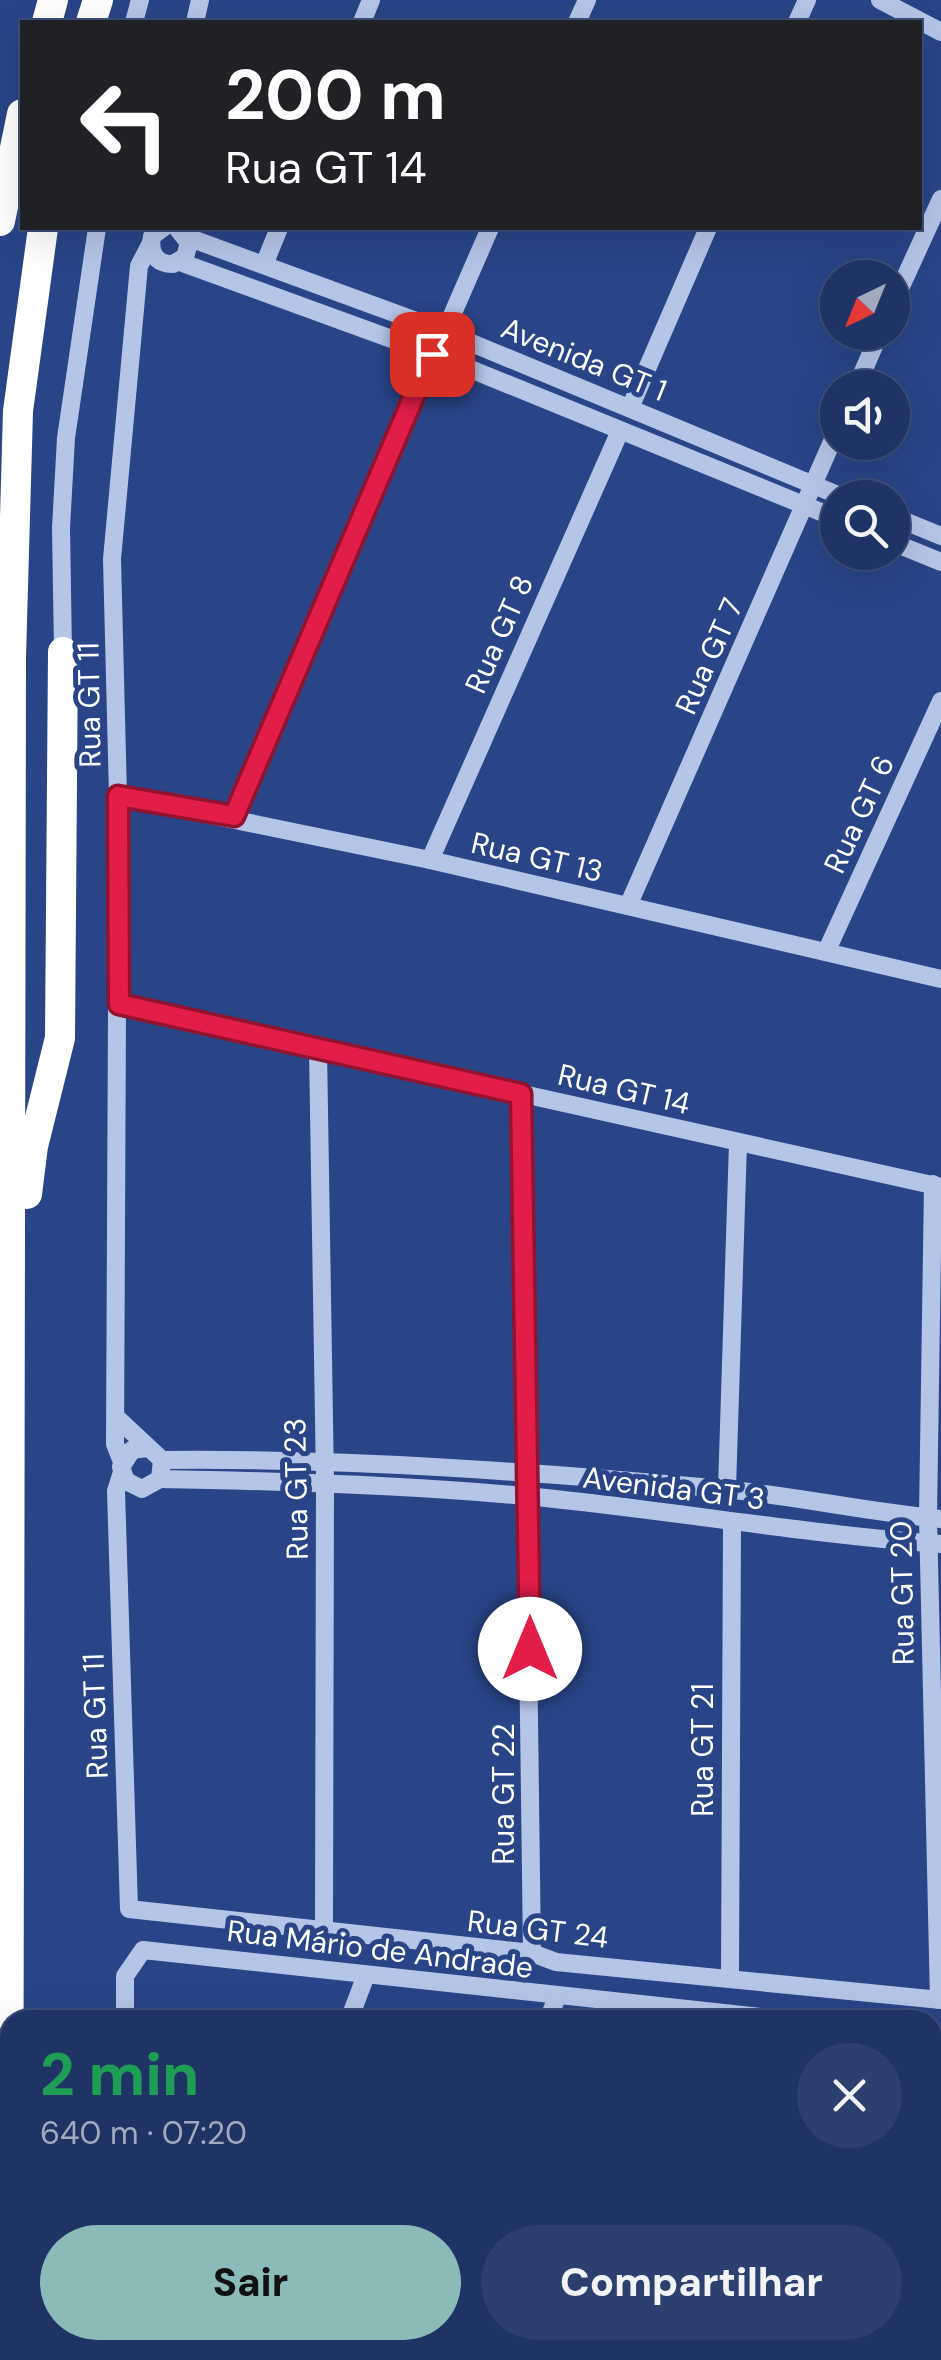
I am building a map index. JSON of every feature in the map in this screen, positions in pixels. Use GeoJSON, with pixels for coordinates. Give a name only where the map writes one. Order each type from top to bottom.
{"type":"FeatureCollection","features":[{"type":"Feature","properties":{"kind":"highway"},"geometry":{"type":"LineString","coordinates":[[0,221],[20,124]]}},
{"type":"Feature","properties":{"kind":"highway"},"geometry":{"type":"LineString","coordinates":[[9,2010],[11,657],[18,410],[44,230]]}},
{"type":"Feature","properties":{"kind":"highway"},"geometry":{"type":"LineString","coordinates":[[11,657],[26,672],[41,674],[55,666],[63,652]]}},
{"type":"Feature","properties":{"kind":"highway"},"geometry":{"type":"LineString","coordinates":[[10,1259],[24,1218],[33,1146],[60,1038],[63,652]]}},
{"type":"Feature","properties":{"kind":"street"},"geometry":{"type":"LineString","coordinates":[[880,0],[918,20]]}},
{"type":"Feature","properties":{"kind":"street"},"geometry":{"type":"LineString","coordinates":[[910,266],[941,198]]}},
{"type":"Feature","properties":{"kind":"street"},"geometry":{"type":"LineString","coordinates":[[63,652],[61,528],[66,438],[97,230]]}},
{"type":"Feature","properties":{"kind":"street"},"geometry":{"type":"LineString","coordinates":[[264,265],[278,230]]}},
{"type":"Feature","properties":{"kind":"street"},"geometry":{"type":"LineString","coordinates":[[234,816],[489,230]]}},
{"type":"Feature","properties":{"kind":"street"},"geometry":{"type":"LineString","coordinates":[[630,408],[707,230]]}},
{"type":"Feature","properties":{"kind":"street"},"geometry":{"type":"LineString","coordinates":[[136,294],[188,250],[182,232]]}},
{"type":"Feature","properties":{"kind":"street","name":"Avenida GT 1"},"geometry":{"type":"LineString","coordinates":[[182,232],[446,332],[820,487]]}},
{"type":"Feature","properties":{"kind":"street"},"geometry":{"type":"LineString","coordinates":[[154,234],[158,260],[173,263]]}},
{"type":"Feature","properties":{"kind":"street","name":"Rua GT 11"},"geometry":{"type":"LineString","coordinates":[[129,1908],[116,1491],[122,1467],[115,1444],[119,1004],[112,559],[138,266],[154,234]]}},
{"type":"Feature","properties":{"kind":"street","name":"Avenida GT 1"},"geometry":{"type":"LineString","coordinates":[[173,263],[432,354],[820,513]]}},
{"type":"Feature","properties":{"kind":"street","name":"Rua GT 8"},"geometry":{"type":"LineString","coordinates":[[430,860],[620,431]]}},
{"type":"Feature","properties":{"kind":"street","name":"Rua GT 7"},"geometry":{"type":"LineString","coordinates":[[628,906],[823,460]]}},
{"type":"Feature","properties":{"kind":"street"},"geometry":{"type":"LineString","coordinates":[[910,523],[941,536]]}},
{"type":"Feature","properties":{"kind":"street"},"geometry":{"type":"LineString","coordinates":[[910,549],[941,562]]}},
{"type":"Feature","properties":{"kind":"street","name":"Rua GT 6"},"geometry":{"type":"LineString","coordinates":[[827,950],[941,701]]}},
{"type":"Feature","properties":{"kind":"street","name":"Rua GT 13"},"geometry":{"type":"LineString","coordinates":[[118,796],[234,816],[941,979]]}},
{"type":"Feature","properties":{"kind":"street","name":"Rua GT 14"},"geometry":{"type":"LineString","coordinates":[[119,1004],[937,1186]]}},
{"type":"Feature","properties":{"kind":"street","name":"Rua GT 23"},"geometry":{"type":"LineString","coordinates":[[318,1049],[325,1481],[324,1928]]}},
{"type":"Feature","properties":{"kind":"street","name":"Rua GT 22"},"geometry":{"type":"LineString","coordinates":[[521,1094],[532,1954]]}},
{"type":"Feature","properties":{"kind":"street"},"geometry":{"type":"LineString","coordinates":[[727,1490],[738,1143]]}},
{"type":"Feature","properties":{"kind":"street","name":"Rua GT 20"},"geometry":{"type":"LineString","coordinates":[[937,1186],[934,1518],[940,2000]]}},
{"type":"Feature","properties":{"kind":"street"},"geometry":{"type":"LineString","coordinates":[[116,1417],[156,1462]]}},
{"type":"Feature","properties":{"kind":"street"},"geometry":{"type":"LineString","coordinates":[[142,1489],[126,1481],[122,1467],[132,1450],[156,1462]]}},
{"type":"Feature","properties":{"kind":"street","name":"Avenida GT 3"},"geometry":{"type":"LineString","coordinates":[[156,1462],[324,1458],[727,1490],[934,1518]]}},
{"type":"Feature","properties":{"kind":"street"},"geometry":{"type":"LineString","coordinates":[[117,1521],[142,1489],[156,1462]]}},
{"type":"Feature","properties":{"kind":"street","name":"Avenida GT 3"},"geometry":{"type":"LineString","coordinates":[[156,1462],[325,1481],[528,1496],[732,1524],[935,1544]]}},
{"type":"Feature","properties":{"kind":"street","name":"Rua GT 21"},"geometry":{"type":"LineString","coordinates":[[730,1976],[732,1524]]}},
{"type":"Feature","properties":{"kind":"street","name":"Rua GT 24"},"geometry":{"type":"LineString","coordinates":[[129,1908],[532,1954],[556,1962],[730,1976],[940,2000]]}},
{"type":"Feature","properties":{"kind":"street","name":"Rua Mário de Andrade"},"geometry":{"type":"LineString","coordinates":[[125,2010],[125,1976],[144,1950],[679,2010]]}},
{"type":"Feature","properties":{"kind":"street"},"geometry":{"type":"LineString","coordinates":[[353,2010],[366,1975]]}},
{"type":"Feature","properties":{"kind":"street"},"geometry":{"type":"LineString","coordinates":[[552,2010],[557,1997]]}},
{"type":"Feature","properties":{"kind":"route"},"geometry":{"type":"LineString","coordinates":[[432,354],[234,816],[118,796],[119,1004],[521,1094],[524,1473],[528,1496],[530,1649]]}}]}
